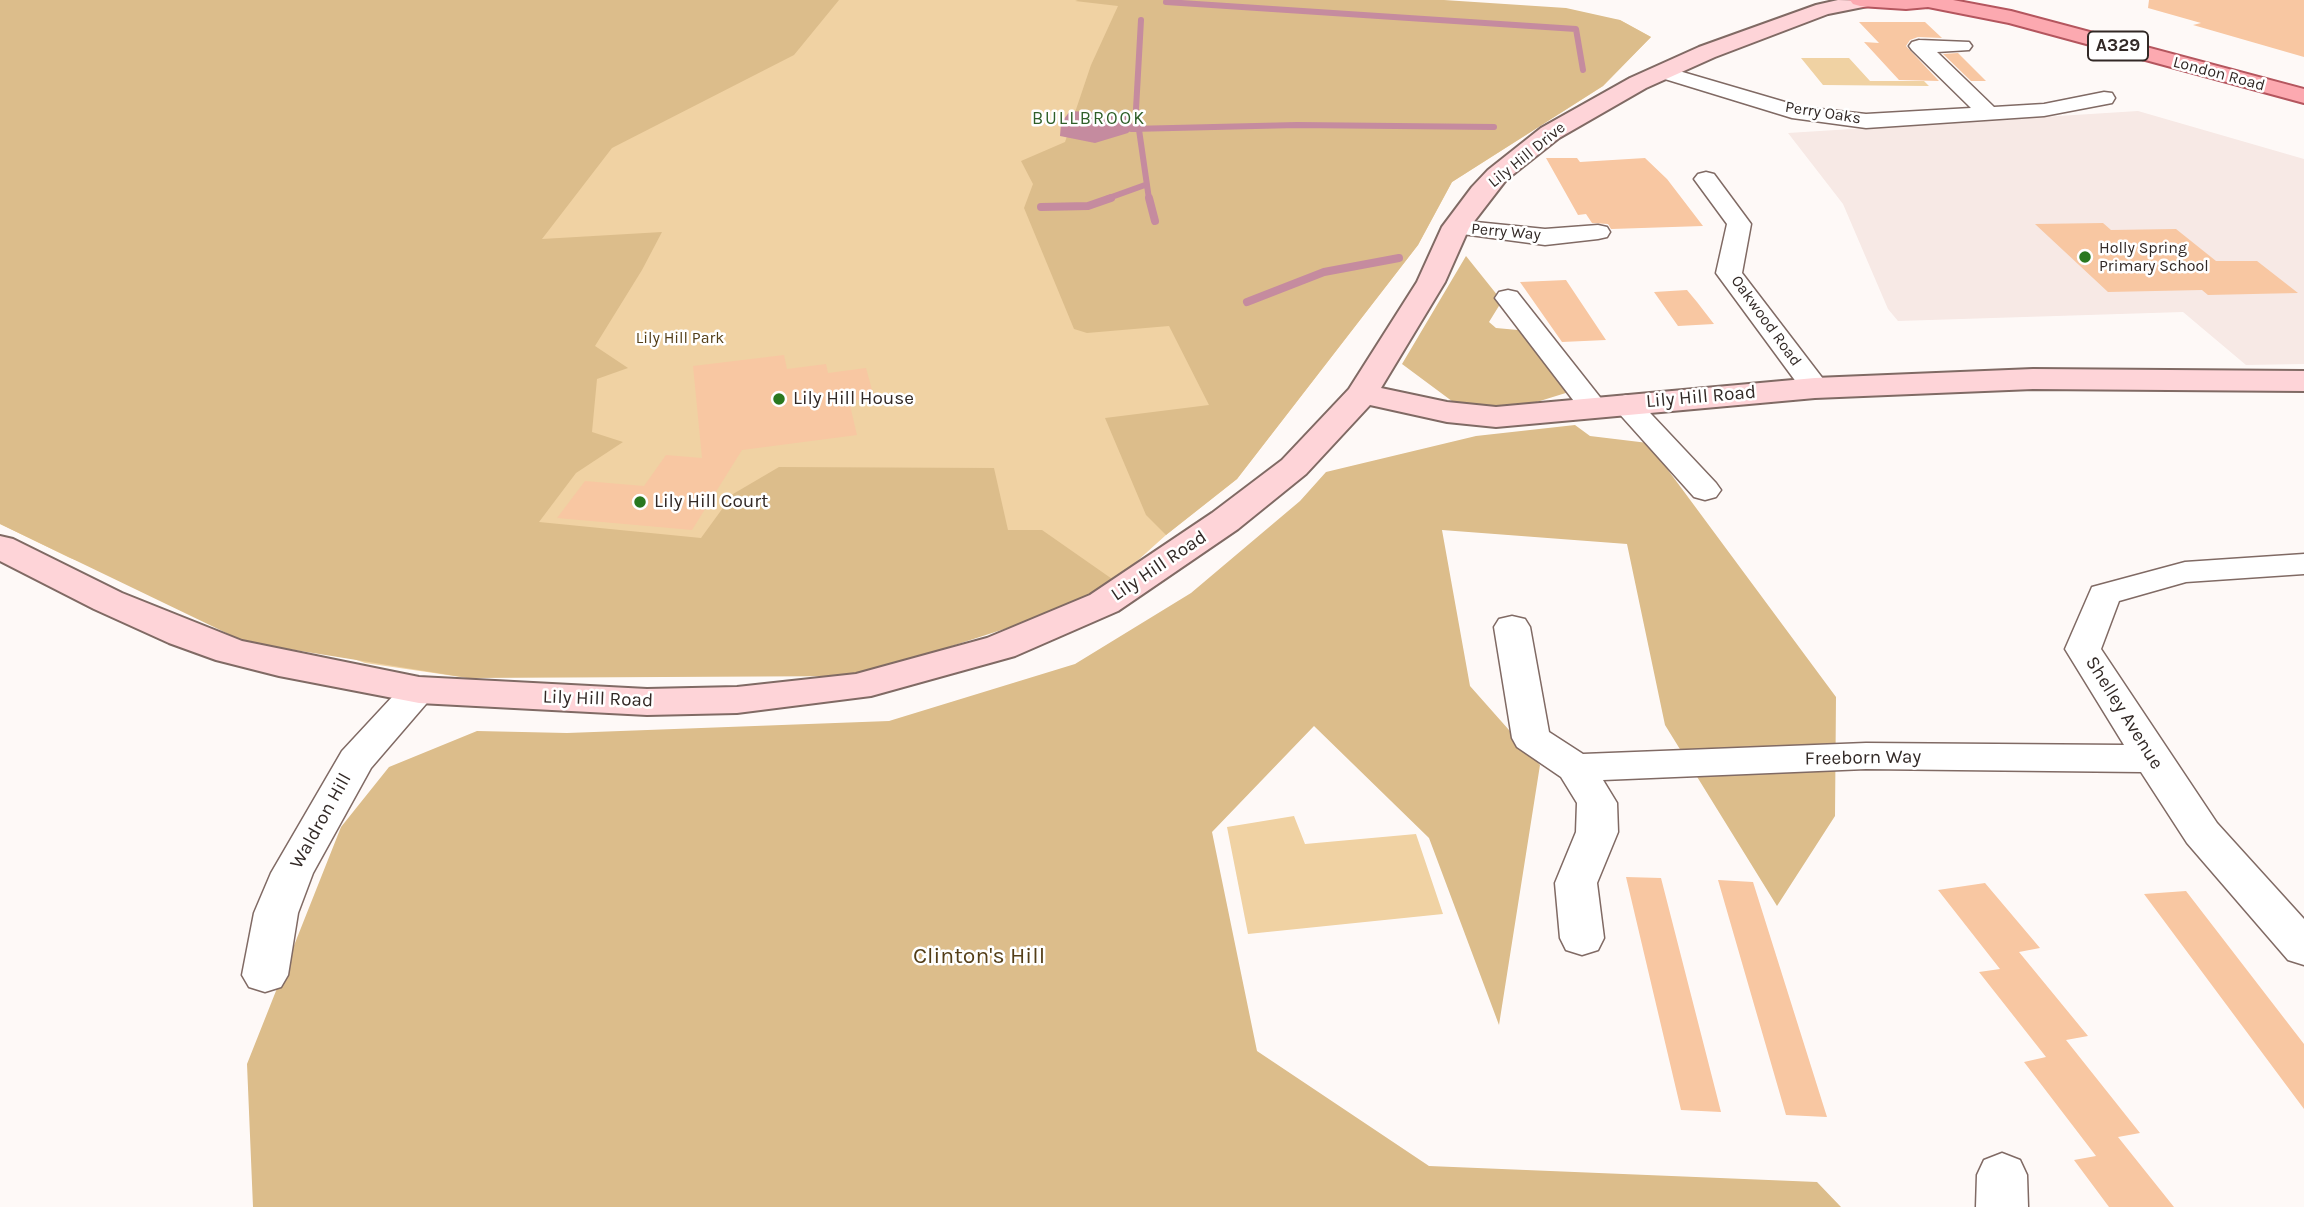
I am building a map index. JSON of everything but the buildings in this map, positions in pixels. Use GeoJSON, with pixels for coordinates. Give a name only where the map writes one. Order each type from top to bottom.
{"type":"FeatureCollection","features":[{"type":"Feature","properties":{"kind":"main road","name":"A329"},"geometry":{"type":"LineString","coordinates":[[1860,0],[1937,1]]}},
{"type":"Feature","properties":{"kind":"main road","name":"London Road"},"geometry":{"type":"LineString","coordinates":[[1995,0],[2051,19],[2304,87]]}},
{"type":"Feature","properties":{"kind":"main road","name":"London Road"},"geometry":{"type":"LineString","coordinates":[[1937,1],[2011,17],[2304,96]]}},
{"type":"Feature","properties":{"kind":"street","name":"Lily Hill Drive"},"geometry":{"type":"LineString","coordinates":[[1787,22],[1806,7],[1808,0]]}},
{"type":"Feature","properties":{"kind":"street","name":"Lily Hill Drive"},"geometry":{"type":"LineString","coordinates":[[1362,394],[1431,282],[1456,227],[1480,192],[1550,133],[1662,72],[1823,9],[1866,1]]}},
{"type":"Feature","properties":{"kind":"street"},"geometry":{"type":"LineString","coordinates":[[1962,46],[1919,46],[1988,113]]}},
{"type":"Feature","properties":{"kind":"street","name":"Perry Oaks"},"geometry":{"type":"LineString","coordinates":[[1662,72],[1800,113],[1866,121],[2044,110],[2104,98]]}},
{"type":"Feature","properties":{"kind":"street","name":"Oakwood Road"},"geometry":{"type":"LineString","coordinates":[[1706,179],[1739,224],[1730,273],[1815,387]]}},
{"type":"Feature","properties":{"kind":"street","name":"Perry Way"},"geometry":{"type":"LineString","coordinates":[[1456,227],[1545,237],[1598,232]]}},
{"type":"Feature","properties":{"kind":"street"},"geometry":{"type":"LineString","coordinates":[[1508,298],[1593,407]]}},
{"type":"Feature","properties":{"kind":"street","name":"Lily Hill Road"},"geometry":{"type":"LineString","coordinates":[[0,547],[108,601],[230,651],[279,663],[419,690],[647,702],[737,700],[857,687],[1001,647],[1104,603],[1225,521],[1294,467],[1337,424],[1362,394],[1447,412],[1496,416],[1815,387],[2033,379],[2304,381]]}},
{"type":"Feature","properties":{"kind":"street"},"geometry":{"type":"LineString","coordinates":[[1626,404],[1705,490]]}},
{"type":"Feature","properties":{"kind":"street","name":"Shelley Avenue"},"geometry":{"type":"LineString","coordinates":[[2304,564],[2185,572],[2104,594],[2083,649],[2202,833],[2304,948]]}},
{"type":"Feature","properties":{"kind":"street"},"geometry":{"type":"LineString","coordinates":[[1512,627],[1531,738],[1575,768],[1598,803],[1597,832],[1576,883],[1582,938]]}},
{"type":"Feature","properties":{"kind":"street","name":"Waldron Hill"},"geometry":{"type":"LineString","coordinates":[[265,975],[276,913],[292,873],[356,760],[419,690]]}},
{"type":"Feature","properties":{"kind":"street","name":"Freeborn Way"},"geometry":{"type":"LineString","coordinates":[[1575,768],[1866,757],[2152,759]]}},
{"type":"Feature","properties":{"kind":"shaded area"},"geometry":{"type":"Polygon","coordinates":[[[1070,111],[1124,114],[1134,126],[1128,133],[1095,143],[1060,136],[1061,123],[1070,111]]]}},
{"type":"Feature","properties":{"kind":"shaded area","name":"Holly Spring Primary School"},"geometry":{"type":"Polygon","coordinates":[[[2138,111],[2304,159],[2304,364],[2246,365],[2183,312],[1898,321],[1888,309],[1843,204],[1788,133],[2138,111]]]}},
{"type":"Feature","properties":{"kind":"green space","name":"Lily Hill Park"},"geometry":{"type":"Polygon","coordinates":[[[0,0],[1342,0],[1620,20],[1651,37],[1603,86],[1452,182],[1418,245],[1237,479],[1166,535],[1115,581],[468,678],[365,663],[70,558],[0,524],[0,0]]]}},
{"type":"Feature","properties":{"kind":"green space"},"geometry":{"type":"Polygon","coordinates":[[[0,0],[839,0],[794,55],[612,148],[542,239],[662,232],[595,346],[628,368],[597,379],[592,432],[623,442],[576,473],[539,522],[701,538],[733,494],[779,467],[994,468],[1008,530],[1042,530],[1115,581],[1088,602],[859,676],[468,678],[245,642],[0,524],[0,0]]]}},
{"type":"Feature","properties":{"kind":"green space"},"geometry":{"type":"Polygon","coordinates":[[[1444,0],[1566,8],[1620,20],[1651,37],[1603,86],[1452,182],[1418,245],[1237,479],[1166,535],[1146,515],[1105,418],[1209,405],[1169,326],[1087,333],[1074,329],[1024,208],[1033,184],[1021,161],[1065,142],[1091,65],[1118,6],[1075,1],[1444,0]]]}},
{"type":"Feature","properties":{"kind":"green space"},"geometry":{"type":"Polygon","coordinates":[[[1801,58],[1849,58],[1870,81],[1924,81],[1929,86],[1823,85],[1801,58]]]}},
{"type":"Feature","properties":{"kind":"green space"},"geometry":{"type":"Polygon","coordinates":[[[1466,256],[1502,301],[1489,322],[1496,328],[1518,330],[1569,392],[1514,409],[1468,413],[1402,364],[1466,256]]]}},
{"type":"Feature","properties":{"kind":"green space","name":"Clinton's Hill"},"geometry":{"type":"Polygon","coordinates":[[[1575,425],[1590,436],[1648,443],[1836,697],[1835,816],[1777,906],[1665,725],[1627,544],[1442,530],[1470,686],[1540,765],[1499,1025],[1429,838],[1314,726],[1212,832],[1257,1051],[1429,1166],[1817,1182],[1841,1207],[253,1207],[247,1064],[341,827],[389,767],[477,731],[567,733],[889,721],[1075,664],[1191,593],[1300,501],[1326,472],[1476,436],[1575,425]]]}},
{"type":"Feature","properties":{"kind":"green space"},"geometry":{"type":"Polygon","coordinates":[[[1294,816],[1305,844],[1416,834],[1443,914],[1248,934],[1227,827],[1294,816]]]}},
{"type":"Feature","properties":{"kind":"waterway"},"geometry":{"type":"LineString","coordinates":[[1166,2],[1576,29],[1583,70]]}},
{"type":"Feature","properties":{"kind":"waterway"},"geometry":{"type":"LineString","coordinates":[[1139,129],[1136,109],[1141,20]]}},
{"type":"Feature","properties":{"kind":"waterway"},"geometry":{"type":"LineString","coordinates":[[1139,129],[1297,125],[1494,127]]}},
{"type":"Feature","properties":{"kind":"waterway"},"geometry":{"type":"LineString","coordinates":[[1131,129],[1139,129]]}},
{"type":"Feature","properties":{"kind":"waterway"},"geometry":{"type":"LineString","coordinates":[[1139,129],[1149,199]]}},
{"type":"Feature","properties":{"kind":"waterway"},"geometry":{"type":"LineString","coordinates":[[1106,199],[1145,185]]}},
{"type":"Feature","properties":{"kind":"waterway"},"geometry":{"type":"LineString","coordinates":[[1041,207],[1088,206],[1111,198]]}},
{"type":"Feature","properties":{"kind":"waterway"},"geometry":{"type":"LineString","coordinates":[[1149,198],[1155,221]]}},
{"type":"Feature","properties":{"kind":"waterway"},"geometry":{"type":"LineString","coordinates":[[1247,302],[1324,272],[1399,258]]}},
{"type":"Feature","properties":{"kind":"place","name":"Holly Spring Primary School"},"geometry":{"type":"Point","coordinates":[2085,257]}},
{"type":"Feature","properties":{"kind":"place","name":"Lily Hill House"},"geometry":{"type":"Point","coordinates":[779,399]}},
{"type":"Feature","properties":{"kind":"place","name":"Lily Hill Court"},"geometry":{"type":"Point","coordinates":[640,502]}},
{"type":"Feature","properties":{"kind":"district","name":"BULLBROOK"},"geometry":{"type":"Point","coordinates":[1089,119]}}]}
